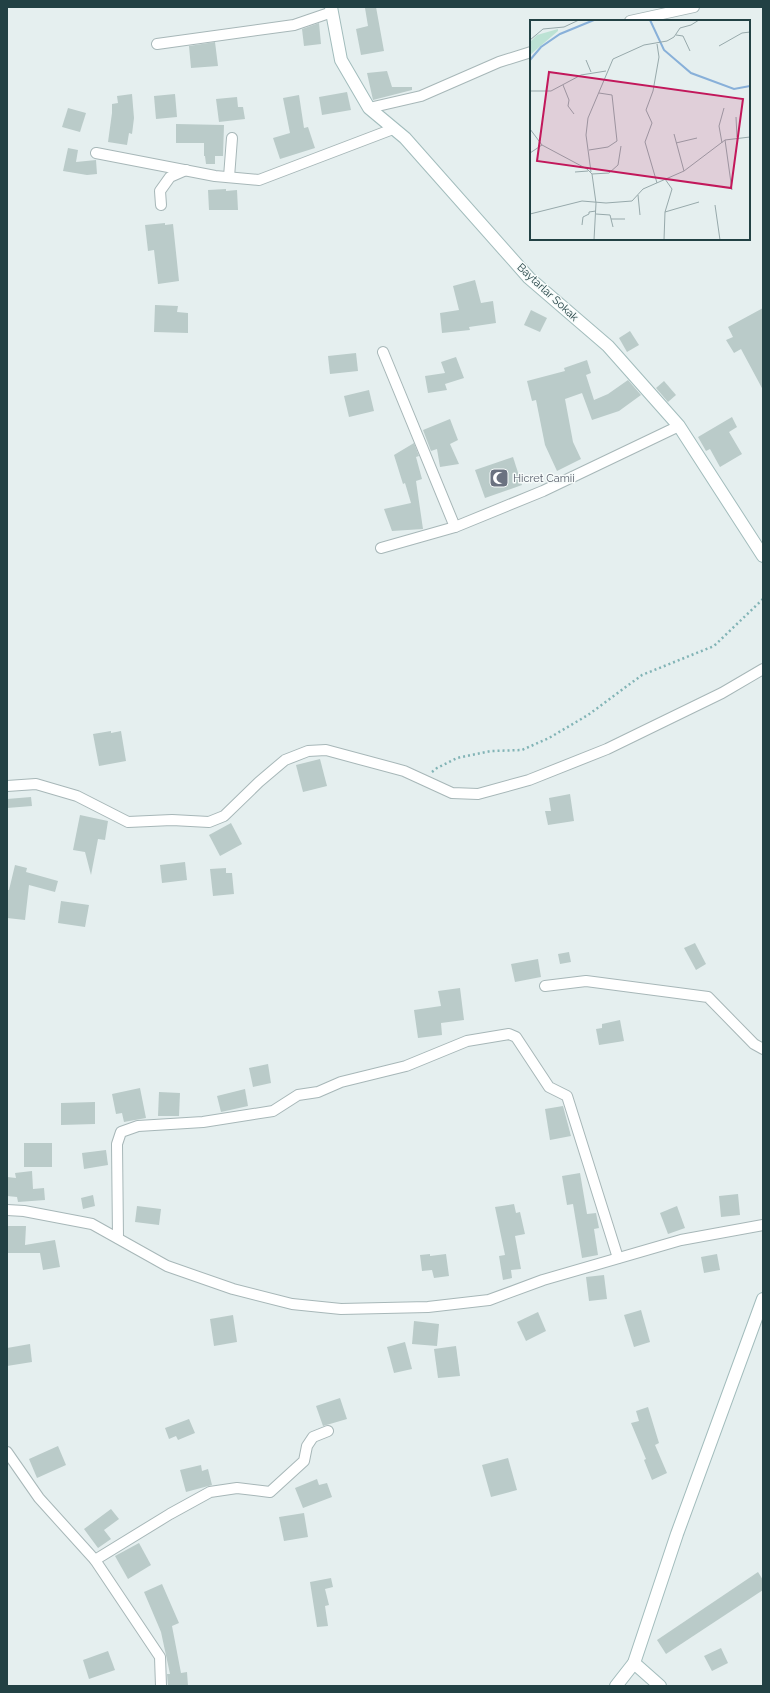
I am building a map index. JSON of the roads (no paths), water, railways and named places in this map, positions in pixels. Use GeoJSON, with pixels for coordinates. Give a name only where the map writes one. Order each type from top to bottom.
{"type":"FeatureCollection","features":[{"type":"Feature","properties":{"kind":"street"},"geometry":{"type":"LineString","coordinates":[[635,20],[694,7]]}},
{"type":"Feature","properties":{"kind":"street"},"geometry":{"type":"LineString","coordinates":[[157,44],[294,25],[332,9]]}},
{"type":"Feature","properties":{"kind":"street","name":"Baytarlar Sokak"},"geometry":{"type":"LineString","coordinates":[[332,9],[342,60],[369,108],[405,138],[530,278],[608,346],[679,426],[763,556]]}},
{"type":"Feature","properties":{"kind":"street"},"geometry":{"type":"LineString","coordinates":[[369,108],[421,96],[499,62],[530,52]]}},
{"type":"Feature","properties":{"kind":"street"},"geometry":{"type":"LineString","coordinates":[[96,154],[186,170],[259,180],[393,128]]}},
{"type":"Feature","properties":{"kind":"street"},"geometry":{"type":"LineString","coordinates":[[230,177],[232,138]]}},
{"type":"Feature","properties":{"kind":"street"},"geometry":{"type":"LineString","coordinates":[[161,205],[160,191],[170,177],[186,170]]}},
{"type":"Feature","properties":{"kind":"street"},"geometry":{"type":"LineString","coordinates":[[383,352],[455,527]]}},
{"type":"Feature","properties":{"kind":"street"},"geometry":{"type":"LineString","coordinates":[[381,548],[455,527],[543,491],[679,426]]}},
{"type":"Feature","properties":{"kind":"street"},"geometry":{"type":"LineString","coordinates":[[7,786],[36,784],[77,796],[128,822],[172,820],[209,822],[224,816],[259,782],[285,760],[308,751],[326,750],[404,772],[452,793],[478,794],[529,780],[607,750],[722,693],[763,669]]}},
{"type":"Feature","properties":{"kind":"street"},"geometry":{"type":"LineString","coordinates":[[545,986],[586,981],[708,997],[754,1044],[763,1049]]}},
{"type":"Feature","properties":{"kind":"street"},"geometry":{"type":"LineString","coordinates":[[118,1238],[117,1144],[121,1132],[138,1126],[203,1122],[273,1111],[298,1095],[318,1092],[341,1082],[406,1066],[467,1041],[509,1034],[516,1037],[549,1087],[567,1096],[618,1258]]}},
{"type":"Feature","properties":{"kind":"street"},"geometry":{"type":"LineString","coordinates":[[7,1210],[24,1211],[92,1224],[167,1266],[233,1289],[292,1304],[341,1309],[428,1307],[489,1300],[543,1280],[681,1240],[763,1225]]}},
{"type":"Feature","properties":{"kind":"street"},"geometry":{"type":"LineString","coordinates":[[616,1686],[634,1663],[677,1534],[763,1299]]}},
{"type":"Feature","properties":{"kind":"street"},"geometry":{"type":"LineString","coordinates":[[95,1560],[170,1514],[210,1492],[237,1488],[270,1492],[304,1461],[307,1446],[313,1437],[328,1431]]}},
{"type":"Feature","properties":{"kind":"street"},"geometry":{"type":"LineString","coordinates":[[7,1452],[39,1498],[95,1560],[160,1657],[161,1686]]}},
{"type":"Feature","properties":{"kind":"street"},"geometry":{"type":"LineString","coordinates":[[634,1663],[660,1686]]}},
{"type":"Feature","properties":{"kind":"place","name":"Hicret Camii"},"geometry":{"type":"Point","coordinates":[499,478]}}]}
